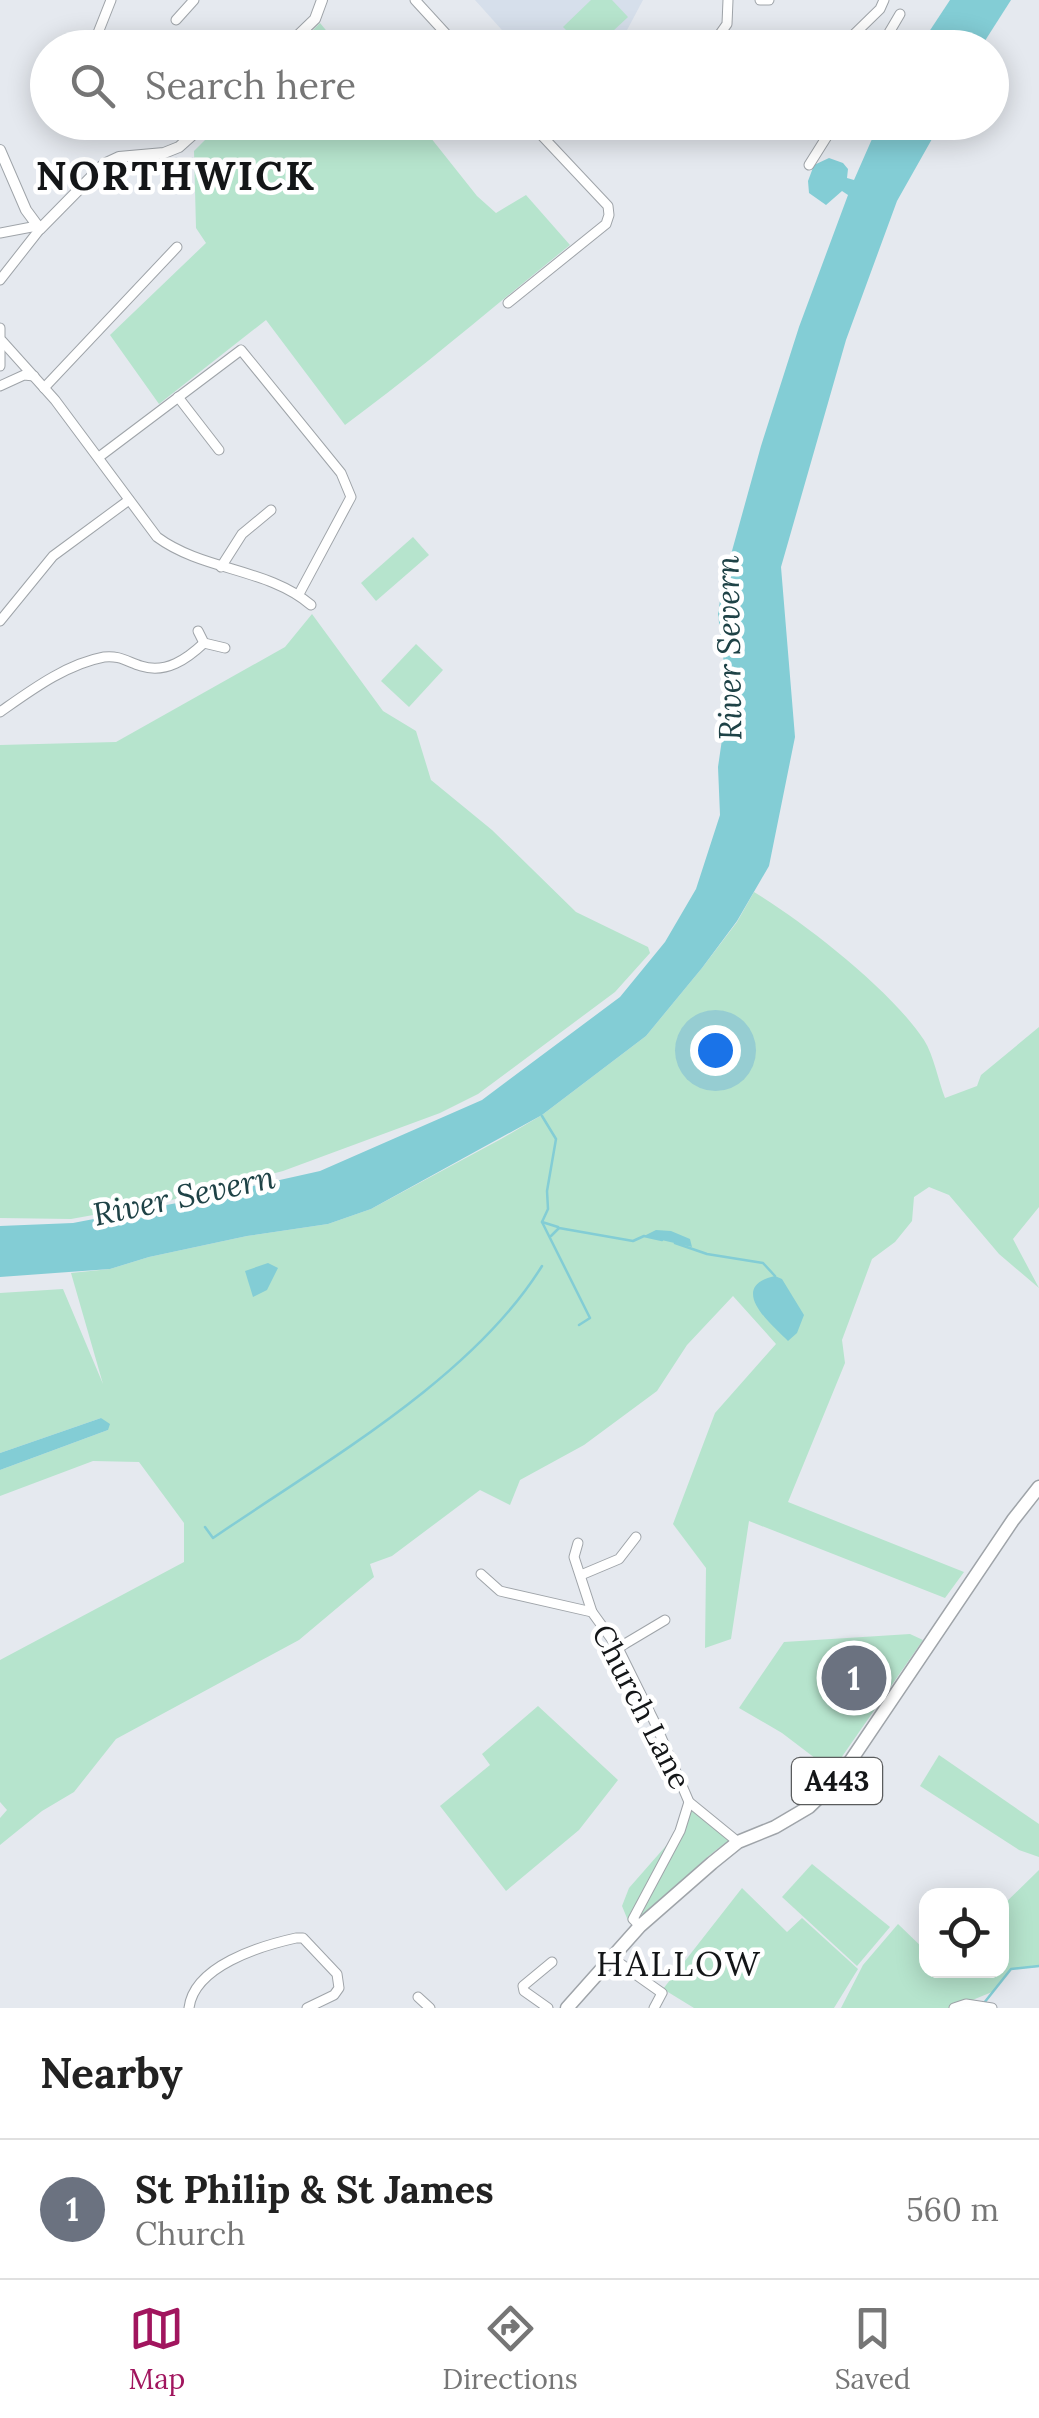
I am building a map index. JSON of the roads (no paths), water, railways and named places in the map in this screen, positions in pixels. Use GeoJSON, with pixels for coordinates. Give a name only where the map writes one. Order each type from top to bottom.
{"type":"FeatureCollection","features":[{"type":"Feature","properties":{"kind":"main road","name":"A443"},"geometry":{"type":"LineString","coordinates":[[567,2008],[640,1926],[738,1842],[809,1807],[840,1778],[1039,1487]]}},
{"type":"Feature","properties":{"kind":"street"},"geometry":{"type":"LineString","coordinates":[[99,30],[111,0]]}},
{"type":"Feature","properties":{"kind":"street"},"geometry":{"type":"LineString","coordinates":[[177,0],[186,9]]}},
{"type":"Feature","properties":{"kind":"street"},"geometry":{"type":"LineString","coordinates":[[176,20],[194,0]]}},
{"type":"Feature","properties":{"kind":"street"},"geometry":{"type":"LineString","coordinates":[[304,30],[315,19],[322,0]]}},
{"type":"Feature","properties":{"kind":"street"},"geometry":{"type":"LineString","coordinates":[[414,0],[442,30]]}},
{"type":"Feature","properties":{"kind":"street"},"geometry":{"type":"LineString","coordinates":[[723,30],[727,24],[728,0]]}},
{"type":"Feature","properties":{"kind":"street"},"geometry":{"type":"LineString","coordinates":[[760,0],[769,0]]}},
{"type":"Feature","properties":{"kind":"street"},"geometry":{"type":"LineString","coordinates":[[858,30],[884,1],[903,17],[893,30]]}},
{"type":"Feature","properties":{"kind":"street"},"geometry":{"type":"LineString","coordinates":[[0,280],[39,228],[104,164],[120,157],[164,152],[187,140]]}},
{"type":"Feature","properties":{"kind":"street"},"geometry":{"type":"LineString","coordinates":[[508,303],[606,224],[609,214],[608,206],[546,140]]}},
{"type":"Feature","properties":{"kind":"street"},"geometry":{"type":"LineString","coordinates":[[809,165],[825,140]]}},
{"type":"Feature","properties":{"kind":"street"},"geometry":{"type":"LineString","coordinates":[[0,150],[26,210],[39,228]]}},
{"type":"Feature","properties":{"kind":"street"},"geometry":{"type":"LineString","coordinates":[[0,234],[39,228]]}},
{"type":"Feature","properties":{"kind":"street"},"geometry":{"type":"LineString","coordinates":[[44,388],[177,246]]}},
{"type":"Feature","properties":{"kind":"street"},"geometry":{"type":"LineString","coordinates":[[0,328],[0,366]]}},
{"type":"Feature","properties":{"kind":"street"},"geometry":{"type":"LineString","coordinates":[[2,340],[99,457],[158,537],[174,549],[280,584],[312,605]]}},
{"type":"Feature","properties":{"kind":"street"},"geometry":{"type":"LineString","coordinates":[[99,457],[241,350],[341,473],[351,496],[299,594]]}},
{"type":"Feature","properties":{"kind":"street"},"geometry":{"type":"LineString","coordinates":[[0,386],[24,375],[34,376]]}},
{"type":"Feature","properties":{"kind":"street"},"geometry":{"type":"LineString","coordinates":[[178,397],[218,450]]}},
{"type":"Feature","properties":{"kind":"street"},"geometry":{"type":"LineString","coordinates":[[0,621],[53,556],[129,500]]}},
{"type":"Feature","properties":{"kind":"street"},"geometry":{"type":"LineString","coordinates":[[221,566],[242,534],[272,510]]}},
{"type":"Feature","properties":{"kind":"street"},"geometry":{"type":"LineString","coordinates":[[198,631],[204,643],[224,648]]}},
{"type":"Feature","properties":{"kind":"street"},"geometry":{"type":"LineString","coordinates":[[0,712],[57,676],[92,660],[110,656],[139,666],[162,668],[189,656],[204,643]]}},
{"type":"Feature","properties":{"kind":"street"},"geometry":{"type":"LineString","coordinates":[[581,1576],[619,1559],[636,1537]]}},
{"type":"Feature","properties":{"kind":"street","name":"Church Lane"},"geometry":{"type":"LineString","coordinates":[[578,1543],[574,1557],[592,1612],[618,1648],[689,1802],[738,1842]]}},
{"type":"Feature","properties":{"kind":"street","name":"Church Lane"},"geometry":{"type":"LineString","coordinates":[[481,1574],[500,1591],[592,1612]]}},
{"type":"Feature","properties":{"kind":"street"},"geometry":{"type":"LineString","coordinates":[[618,1648],[665,1620]]}},
{"type":"Feature","properties":{"kind":"street","name":"Church Lane"},"geometry":{"type":"LineString","coordinates":[[640,1926],[633,1919],[680,1832],[689,1802]]}},
{"type":"Feature","properties":{"kind":"street"},"geometry":{"type":"LineString","coordinates":[[188,2008],[194,1990],[230,1960],[302,1938],[337,1974],[338,1982],[334,1995],[307,2008]]}},
{"type":"Feature","properties":{"kind":"street"},"geometry":{"type":"LineString","coordinates":[[611,1958],[662,1993],[654,2008]]}},
{"type":"Feature","properties":{"kind":"street"},"geometry":{"type":"LineString","coordinates":[[548,2008],[524,1991],[523,1986],[552,1962]]}},
{"type":"Feature","properties":{"kind":"street"},"geometry":{"type":"LineString","coordinates":[[418,1996],[430,2008]]}},
{"type":"Feature","properties":{"kind":"street"},"geometry":{"type":"LineString","coordinates":[[954,2008],[966,2004],[992,2008]]}},
{"type":"Feature","properties":{"kind":"water"},"geometry":{"type":"Polygon","coordinates":[[[950,0],[1011,0],[992,30],[930,30],[950,0]]]}},
{"type":"Feature","properties":{"kind":"water","name":"River Severn"},"geometry":{"type":"Polygon","coordinates":[[[872,140],[931,140],[897,201],[846,340],[781,567],[795,737],[769,866],[737,921],[702,968],[646,1036],[542,1115],[371,1209],[328,1224],[247,1236],[110,1269],[0,1277],[0,1226],[73,1223],[320,1171],[482,1100],[620,997],[665,942],[696,889],[720,815],[718,767],[728,698],[718,614],[722,587],[799,327],[848,195],[842,191],[826,205],[809,193],[808,181],[814,165],[829,158],[843,163],[848,169],[847,178],[854,180],[872,140]]]}},
{"type":"Feature","properties":{"kind":"water"},"geometry":{"type":"Polygon","coordinates":[[[656,1230],[690,1239],[692,1247],[644,1236],[656,1230]]]}},
{"type":"Feature","properties":{"kind":"water"},"geometry":{"type":"Polygon","coordinates":[[[268,1263],[278,1268],[267,1290],[253,1297],[245,1271],[268,1263]]]}},
{"type":"Feature","properties":{"kind":"water"},"geometry":{"type":"Polygon","coordinates":[[[775,1276],[782,1279],[804,1315],[797,1333],[788,1341],[764,1316],[753,1297],[761,1281],[775,1276]]]}},
{"type":"Feature","properties":{"kind":"water"},"geometry":{"type":"Polygon","coordinates":[[[101,1418],[110,1424],[108,1430],[0,1470],[0,1453],[101,1418]]]}},
{"type":"Feature","properties":{"kind":"waterway"},"geometry":{"type":"LineString","coordinates":[[542,1116],[556,1139],[547,1191],[548,1209],[542,1222],[590,1318],[579,1325]]}},
{"type":"Feature","properties":{"kind":"waterway"},"geometry":{"type":"LineString","coordinates":[[542,1222],[558,1227]]}},
{"type":"Feature","properties":{"kind":"waterway"},"geometry":{"type":"LineString","coordinates":[[551,1236],[559,1228],[633,1241],[644,1236],[662,1240]]}},
{"type":"Feature","properties":{"kind":"waterway"},"geometry":{"type":"LineString","coordinates":[[675,1243],[707,1254],[763,1263],[775,1276]]}},
{"type":"Feature","properties":{"kind":"waterway"},"geometry":{"type":"LineString","coordinates":[[205,1527],[213,1538],[347,1449],[436,1382],[512,1307],[542,1266]]}},
{"type":"Feature","properties":{"kind":"waterway"},"geometry":{"type":"LineString","coordinates":[[984,2003],[1011,1969],[1039,1966]]}},
{"type":"Feature","properties":{"kind":"place","name":"St Philip & St James"},"geometry":{"type":"Point","coordinates":[854,1678]}},
{"type":"Feature","properties":{"kind":"district","name":"NORTHWICK"},"geometry":{"type":"Point","coordinates":[176,176]}},
{"type":"Feature","properties":{"kind":"district","name":"HALLOW"},"geometry":{"type":"Point","coordinates":[679,1964]}}]}
